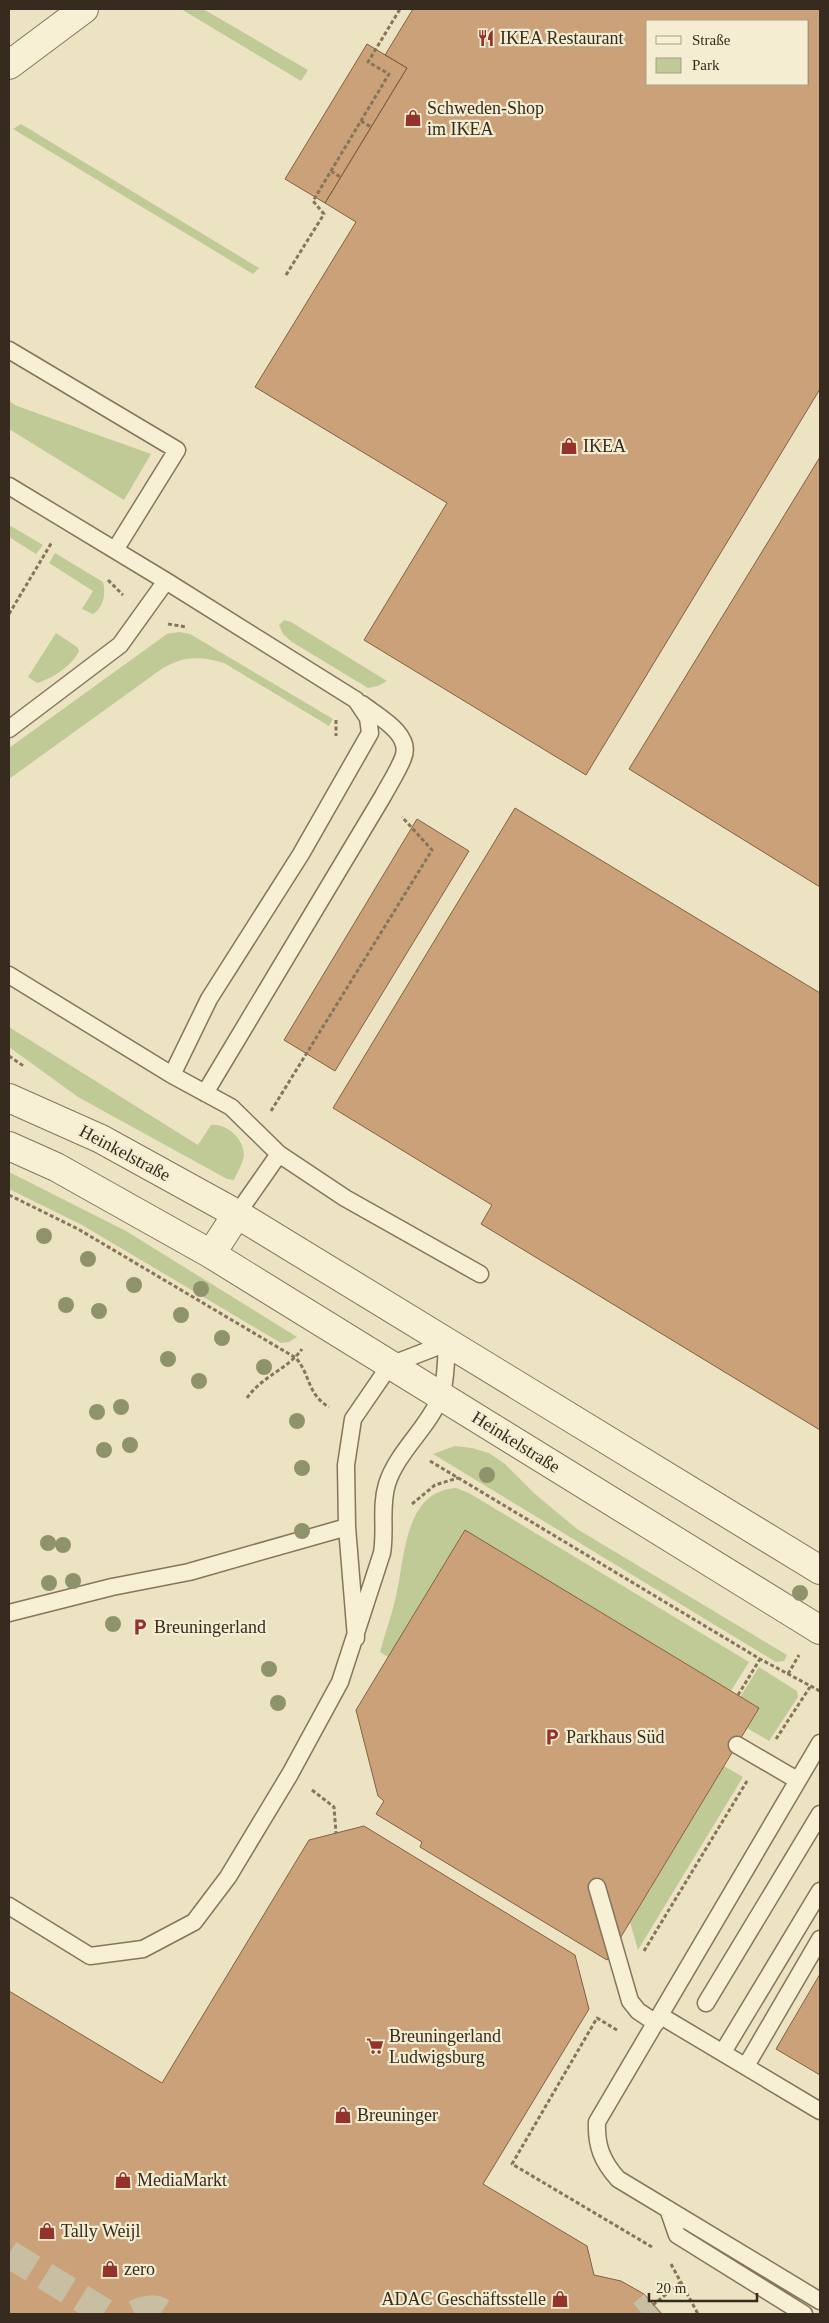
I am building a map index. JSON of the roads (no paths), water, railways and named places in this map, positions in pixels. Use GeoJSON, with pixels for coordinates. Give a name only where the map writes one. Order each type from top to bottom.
{"type":"FeatureCollection","features":[{"type":"Feature","properties":{"kind":"street"},"geometry":{"type":"LineString","coordinates":[[9,65],[84,9]]}},
{"type":"Feature","properties":{"kind":"street","name":"Heinkelstraße"},"geometry":{"type":"LineString","coordinates":[[9,1098],[101,1139],[238,1214],[820,1570]]}},
{"type":"Feature","properties":{"kind":"street","name":"Heinkelstraße"},"geometry":{"type":"LineString","coordinates":[[9,1146],[56,1167],[212,1254],[820,1630]]}},
{"type":"Feature","properties":{"kind":"street"},"geometry":{"type":"LineString","coordinates":[[212,1254],[238,1214]]}},
{"type":"Feature","properties":{"kind":"lane"},"geometry":{"type":"LineString","coordinates":[[9,350],[177,450],[115,550]]}},
{"type":"Feature","properties":{"kind":"lane"},"geometry":{"type":"LineString","coordinates":[[9,486],[166,581],[356,700],[394,728],[403,739],[404,756],[383,796],[205,1093]]}},
{"type":"Feature","properties":{"kind":"lane"},"geometry":{"type":"LineString","coordinates":[[9,729],[120,645],[166,581]]}},
{"type":"Feature","properties":{"kind":"lane"},"geometry":{"type":"LineString","coordinates":[[172,1075],[209,999],[301,854],[370,733],[368,718],[356,700]]}},
{"type":"Feature","properties":{"kind":"lane"},"geometry":{"type":"LineString","coordinates":[[9,975],[172,1075],[231,1107],[279,1154],[345,1198],[480,1274]]}},
{"type":"Feature","properties":{"kind":"lane"},"geometry":{"type":"LineString","coordinates":[[238,1214],[279,1154]]}},
{"type":"Feature","properties":{"kind":"lane"},"geometry":{"type":"LineString","coordinates":[[9,1906],[90,1956],[143,1949],[194,1922],[228,1877],[290,1774],[340,1682],[356,1638],[384,1540],[383,1505],[387,1484],[395,1467],[441,1396],[447,1343],[390,1365],[353,1419],[346,1465],[347,1527],[356,1638]]}},
{"type":"Feature","properties":{"kind":"lane"},"geometry":{"type":"LineString","coordinates":[[9,1613],[112,1587],[189,1572],[347,1527]]}},
{"type":"Feature","properties":{"kind":"lane"},"geometry":{"type":"LineString","coordinates":[[820,1743],[597,2122],[596,2139],[600,2154],[608,2168],[618,2179],[820,2301]]}},
{"type":"Feature","properties":{"kind":"lane"},"geometry":{"type":"LineString","coordinates":[[736,1745],[759,1760],[797,1780]]}},
{"type":"Feature","properties":{"kind":"lane"},"geometry":{"type":"LineString","coordinates":[[706,2003],[820,1814]]}},
{"type":"Feature","properties":{"kind":"lane"},"geometry":{"type":"LineString","coordinates":[[597,1887],[634,2006],[723,2052],[820,2111]]}},
{"type":"Feature","properties":{"kind":"lane"},"geometry":{"type":"LineString","coordinates":[[723,2052],[820,1891]]}},
{"type":"Feature","properties":{"kind":"lane"},"geometry":{"type":"LineString","coordinates":[[746,2066],[820,1939]]}},
{"type":"Feature","properties":{"kind":"lane"},"geometry":{"type":"LineString","coordinates":[[668,2209],[677,2236],[804,2314]]}},
{"type":"Feature","properties":{"kind":"tunnel"},"geometry":{"type":"LineString","coordinates":[[9,2254],[107,2314]]}},
{"type":"Feature","properties":{"kind":"tunnel"},"geometry":{"type":"LineString","coordinates":[[642,2314],[653,2305]]}},
{"type":"Feature","properties":{"kind":"tunnel"},"geometry":{"type":"LineString","coordinates":[[135,2314],[150,2309],[161,2311],[164,2314]]}},
{"type":"Feature","properties":{"kind":"place","name":"IKEA Restaurant"},"geometry":{"type":"Point","coordinates":[486,38]}},
{"type":"Feature","properties":{"kind":"place","name":"Schweden-Shop im IKEA"},"geometry":{"type":"Point","coordinates":[413,118]}},
{"type":"Feature","properties":{"kind":"place","name":"IKEA"},"geometry":{"type":"Point","coordinates":[569,446]}},
{"type":"Feature","properties":{"kind":"place","name":"Breuningerland"},"geometry":{"type":"Point","coordinates":[140,1627]}},
{"type":"Feature","properties":{"kind":"place","name":"Parkhaus Süd"},"geometry":{"type":"Point","coordinates":[552,1737]}},
{"type":"Feature","properties":{"kind":"place","name":"Breuningerland Ludwigsburg"},"geometry":{"type":"Point","coordinates":[375,2046]}},
{"type":"Feature","properties":{"kind":"place","name":"Breuninger"},"geometry":{"type":"Point","coordinates":[343,2115]}},
{"type":"Feature","properties":{"kind":"place","name":"MediaMarkt"},"geometry":{"type":"Point","coordinates":[123,2180]}},
{"type":"Feature","properties":{"kind":"place","name":"Tally Weijl"},"geometry":{"type":"Point","coordinates":[47,2231]}},
{"type":"Feature","properties":{"kind":"place","name":"zero"},"geometry":{"type":"Point","coordinates":[110,2269]}},
{"type":"Feature","properties":{"kind":"place","name":"ADAC Geschäftsstelle"},"geometry":{"type":"Point","coordinates":[560,2299]}}]}
